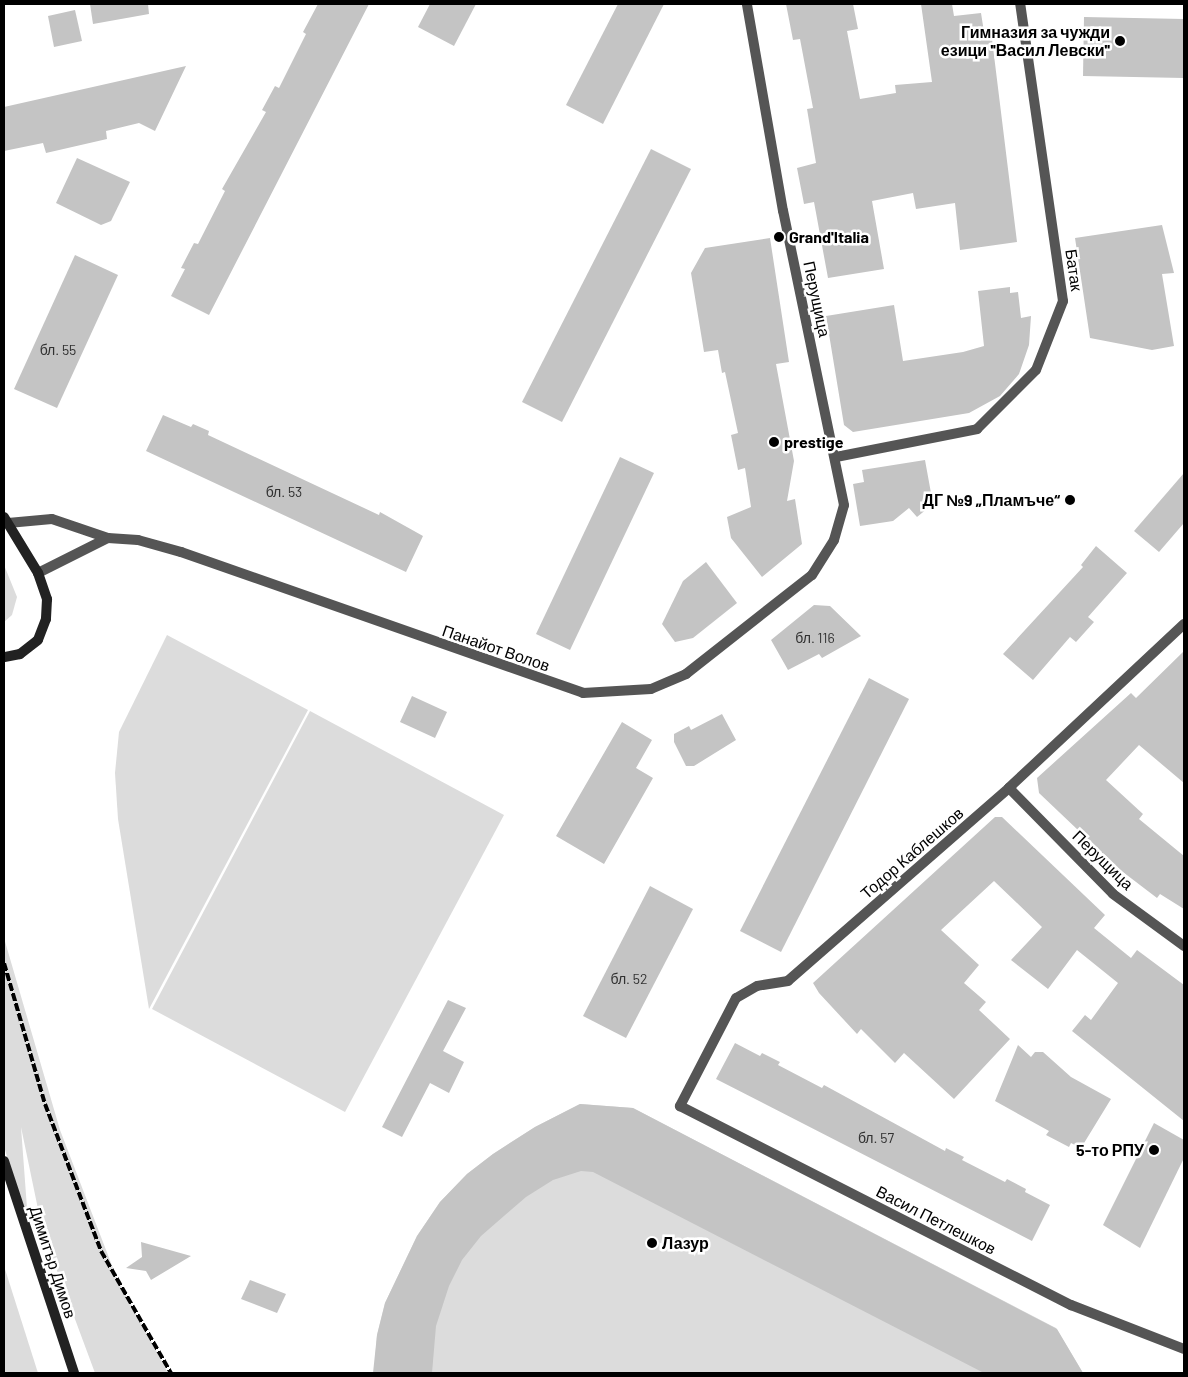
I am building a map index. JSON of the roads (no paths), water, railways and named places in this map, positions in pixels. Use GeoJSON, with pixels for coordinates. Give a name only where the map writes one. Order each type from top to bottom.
{"type":"FeatureCollection","features":[{"type":"Feature","properties":{"kind":"main road"},"geometry":{"type":"LineString","coordinates":[[4,658],[20,654],[38,640],[46,619],[47,599],[38,573],[6,520]]}},
{"type":"Feature","properties":{"kind":"main road","name":"Димитър Димов"},"geometry":{"type":"LineString","coordinates":[[4,1161],[74,1373]]}},
{"type":"Feature","properties":{"kind":"street","name":"Перущица"},"geometry":{"type":"LineString","coordinates":[[747,4],[783,211],[836,457],[844,505],[834,540]]}},
{"type":"Feature","properties":{"kind":"street","name":"Батак"},"geometry":{"type":"LineString","coordinates":[[836,457],[976,429],[1036,370],[1064,301],[1020,4]]}},
{"type":"Feature","properties":{"kind":"street","name":"Панайот Волов"},"geometry":{"type":"LineString","coordinates":[[6,520],[52,519],[108,538],[138,540],[181,552],[583,693],[651,689],[686,674],[812,575],[834,540]]}},
{"type":"Feature","properties":{"kind":"street"},"geometry":{"type":"LineString","coordinates":[[38,573],[108,538]]}},
{"type":"Feature","properties":{"kind":"street","name":"Тодор Каблешков"},"geometry":{"type":"LineString","coordinates":[[680,1106],[736,998],[757,986],[788,981],[1009,788],[1184,624]]}},
{"type":"Feature","properties":{"kind":"street","name":"Перущица"},"geometry":{"type":"LineString","coordinates":[[1009,788],[1114,894],[1184,946]]}},
{"type":"Feature","properties":{"kind":"street","name":"Васил Петлешков"},"geometry":{"type":"LineString","coordinates":[[680,1106],[1071,1305],[1184,1349]]}},
{"type":"Feature","properties":{"kind":"railway"},"geometry":{"type":"LineString","coordinates":[[4,963],[45,1104],[101,1251],[171,1373]]}},
{"type":"Feature","properties":{"kind":"place","name":"Гимназия за чужди езици ''Васил Левски''"},"geometry":{"type":"Point","coordinates":[1120,41]}},
{"type":"Feature","properties":{"kind":"place","name":"Grand'Italia"},"geometry":{"type":"Point","coordinates":[779,237]}},
{"type":"Feature","properties":{"kind":"place","name":"prestige"},"geometry":{"type":"Point","coordinates":[774,442]}},
{"type":"Feature","properties":{"kind":"place","name":"ДГ №9 „Пламъче“"},"geometry":{"type":"Point","coordinates":[1070,500]}},
{"type":"Feature","properties":{"kind":"place","name":"5-то РПУ"},"geometry":{"type":"Point","coordinates":[1154,1150]}},
{"type":"Feature","properties":{"kind":"place","name":"Лазур"},"geometry":{"type":"Point","coordinates":[652,1243]}}]}
